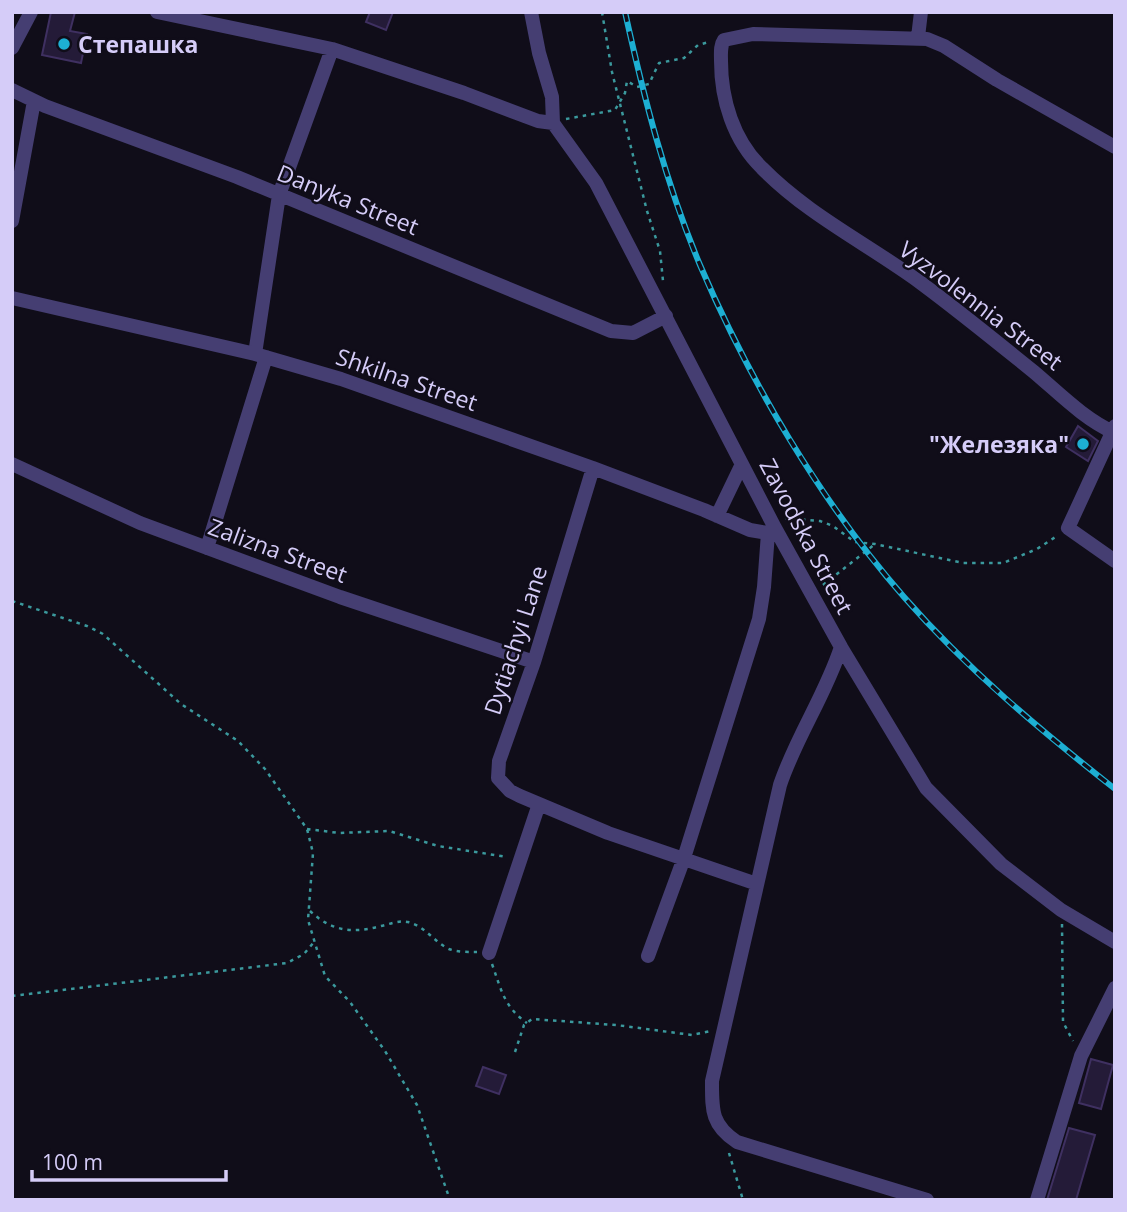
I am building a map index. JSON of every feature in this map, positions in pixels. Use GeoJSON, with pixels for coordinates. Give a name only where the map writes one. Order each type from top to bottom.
{"type":"FeatureCollection","features":[{"type":"Feature","properties":{"kind":"street"},"geometry":{"type":"LineString","coordinates":[[12,48],[31,12]]}},
{"type":"Feature","properties":{"kind":"street"},"geometry":{"type":"LineString","coordinates":[[158,12],[332,49],[538,121],[553,123]]}},
{"type":"Feature","properties":{"kind":"street","name":"Zavodska Street"},"geometry":{"type":"LineString","coordinates":[[531,12],[552,97],[553,123],[596,183],[742,464],[771,526],[812,593],[841,648],[831,679],[783,775],[712,1081],[715,1121],[723,1133]]}},
{"type":"Feature","properties":{"kind":"street"},"geometry":{"type":"LineString","coordinates":[[918,37],[920,12]]}},
{"type":"Feature","properties":{"kind":"street"},"geometry":{"type":"LineString","coordinates":[[725,41],[753,34],[918,37],[944,46],[997,80],[1115,147]]}},
{"type":"Feature","properties":{"kind":"street","name":"Vyzvolennia Street"},"geometry":{"type":"LineString","coordinates":[[725,41],[721,70],[726,107],[735,129],[760,167],[818,215],[919,281],[1086,416],[1114,431]]}},
{"type":"Feature","properties":{"kind":"street"},"geometry":{"type":"LineString","coordinates":[[207,548],[261,355],[279,195],[332,49]]}},
{"type":"Feature","properties":{"kind":"street","name":"Danyka Street"},"geometry":{"type":"LineString","coordinates":[[12,90],[34,102],[237,177],[611,331],[634,332],[666,316]]}},
{"type":"Feature","properties":{"kind":"street"},"geometry":{"type":"LineString","coordinates":[[12,220],[34,102]]}},
{"type":"Feature","properties":{"kind":"street","name":"Shkilna Street"},"geometry":{"type":"LineString","coordinates":[[12,298],[261,355],[341,379],[593,468],[750,530],[771,526]]}},
{"type":"Feature","properties":{"kind":"street"},"geometry":{"type":"LineString","coordinates":[[1114,431],[1068,528],[1115,561]]}},
{"type":"Feature","properties":{"kind":"street","name":"Zalizna Street"},"geometry":{"type":"LineString","coordinates":[[12,464],[140,523],[340,597],[534,662]]}},
{"type":"Feature","properties":{"kind":"street"},"geometry":{"type":"LineString","coordinates":[[718,516],[742,464]]}},
{"type":"Feature","properties":{"kind":"street","name":"Dytiachyi Lane"},"geometry":{"type":"LineString","coordinates":[[539,804],[510,791],[498,778],[498,769],[534,662],[593,468]]}},
{"type":"Feature","properties":{"kind":"street"},"geometry":{"type":"LineString","coordinates":[[648,956],[684,858],[759,619],[771,526]]}},
{"type":"Feature","properties":{"kind":"street"},"geometry":{"type":"LineString","coordinates":[[841,648],[926,788],[1001,864],[1061,910],[1115,942]]}},
{"type":"Feature","properties":{"kind":"street"},"geometry":{"type":"LineString","coordinates":[[489,953],[539,804],[608,833],[757,884]]}},
{"type":"Feature","properties":{"kind":"street"},"geometry":{"type":"LineString","coordinates":[[1037,1200],[1081,1056],[1115,989]]}},
{"type":"Feature","properties":{"kind":"street"},"geometry":{"type":"LineString","coordinates":[[723,1133],[758,1150],[928,1200]]}},
{"type":"Feature","properties":{"kind":"path"},"geometry":{"type":"LineString","coordinates":[[602,12],[620,102],[647,211],[660,251],[664,290]]}},
{"type":"Feature","properties":{"kind":"path"},"geometry":{"type":"LineString","coordinates":[[553,123],[615,110],[625,93],[627,81],[637,87],[649,84],[659,63],[684,58],[698,45],[725,41]]}},
{"type":"Feature","properties":{"kind":"path"},"geometry":{"type":"LineString","coordinates":[[771,526],[820,521],[833,526],[855,542],[963,563],[1003,563],[1037,549],[1068,528]]}},
{"type":"Feature","properties":{"kind":"path"},"geometry":{"type":"LineString","coordinates":[[812,593],[876,544]]}},
{"type":"Feature","properties":{"kind":"path"},"geometry":{"type":"LineString","coordinates":[[12,601],[103,634],[181,704],[238,741],[265,768],[307,830],[313,853],[308,920],[325,976],[350,1002],[385,1051],[417,1105],[450,1200]]}},
{"type":"Feature","properties":{"kind":"path"},"geometry":{"type":"LineString","coordinates":[[307,830],[339,833],[389,831],[438,846],[490,856],[521,858]]}},
{"type":"Feature","properties":{"kind":"path"},"geometry":{"type":"LineString","coordinates":[[309,909],[329,926],[343,930],[363,930],[396,922],[408,922],[451,950],[489,953],[506,1003],[513,1013],[527,1023]]}},
{"type":"Feature","properties":{"kind":"path"},"geometry":{"type":"LineString","coordinates":[[1061,910],[1063,1022],[1081,1056]]}},
{"type":"Feature","properties":{"kind":"path"},"geometry":{"type":"LineString","coordinates":[[12,996],[287,964],[304,954],[314,942]]}},
{"type":"Feature","properties":{"kind":"path"},"geometry":{"type":"LineString","coordinates":[[515,1052],[524,1025],[532,1019],[616,1025],[692,1035],[725,1028]]}},
{"type":"Feature","properties":{"kind":"path"},"geometry":{"type":"LineString","coordinates":[[723,1133],[743,1200]]}},
{"type":"Feature","properties":{"kind":"building","name":"Степашка"},"geometry":{"type":"Polygon","coordinates":[[[51,12],[75,12],[70,31],[87,34],[81,63],[42,55],[51,12]]]}},
{"type":"Feature","properties":{"kind":"building"},"geometry":{"type":"Polygon","coordinates":[[[370,12],[393,12],[386,30],[366,22],[370,12]]]}},
{"type":"Feature","properties":{"kind":"building","name":"\"Железяка\""},"geometry":{"type":"Polygon","coordinates":[[[1078,426],[1098,441],[1088,461],[1066,447],[1078,426]]]}},
{"type":"Feature","properties":{"kind":"building"},"geometry":{"type":"Polygon","coordinates":[[[1091,1059],[1113,1065],[1101,1109],[1079,1103],[1091,1059]]]}},
{"type":"Feature","properties":{"kind":"building"},"geometry":{"type":"Polygon","coordinates":[[[483,1067],[506,1075],[499,1094],[476,1086],[483,1067]]]}},
{"type":"Feature","properties":{"kind":"building"},"geometry":{"type":"Polygon","coordinates":[[[1069,1128],[1095,1135],[1076,1200],[1047,1200],[1069,1128]]]}},
{"type":"Feature","properties":{"kind":"railway"},"geometry":{"type":"LineString","coordinates":[[625,12],[657,140],[700,265],[741,353],[816,481],[873,560],[928,624],[1005,698],[1115,789]]}},
{"type":"Feature","properties":{"kind":"place","name":"Степашка"},"geometry":{"type":"Point","coordinates":[64,44]}},
{"type":"Feature","properties":{"kind":"place","name":"\"Железяка\""},"geometry":{"type":"Point","coordinates":[1083,444]}}]}
